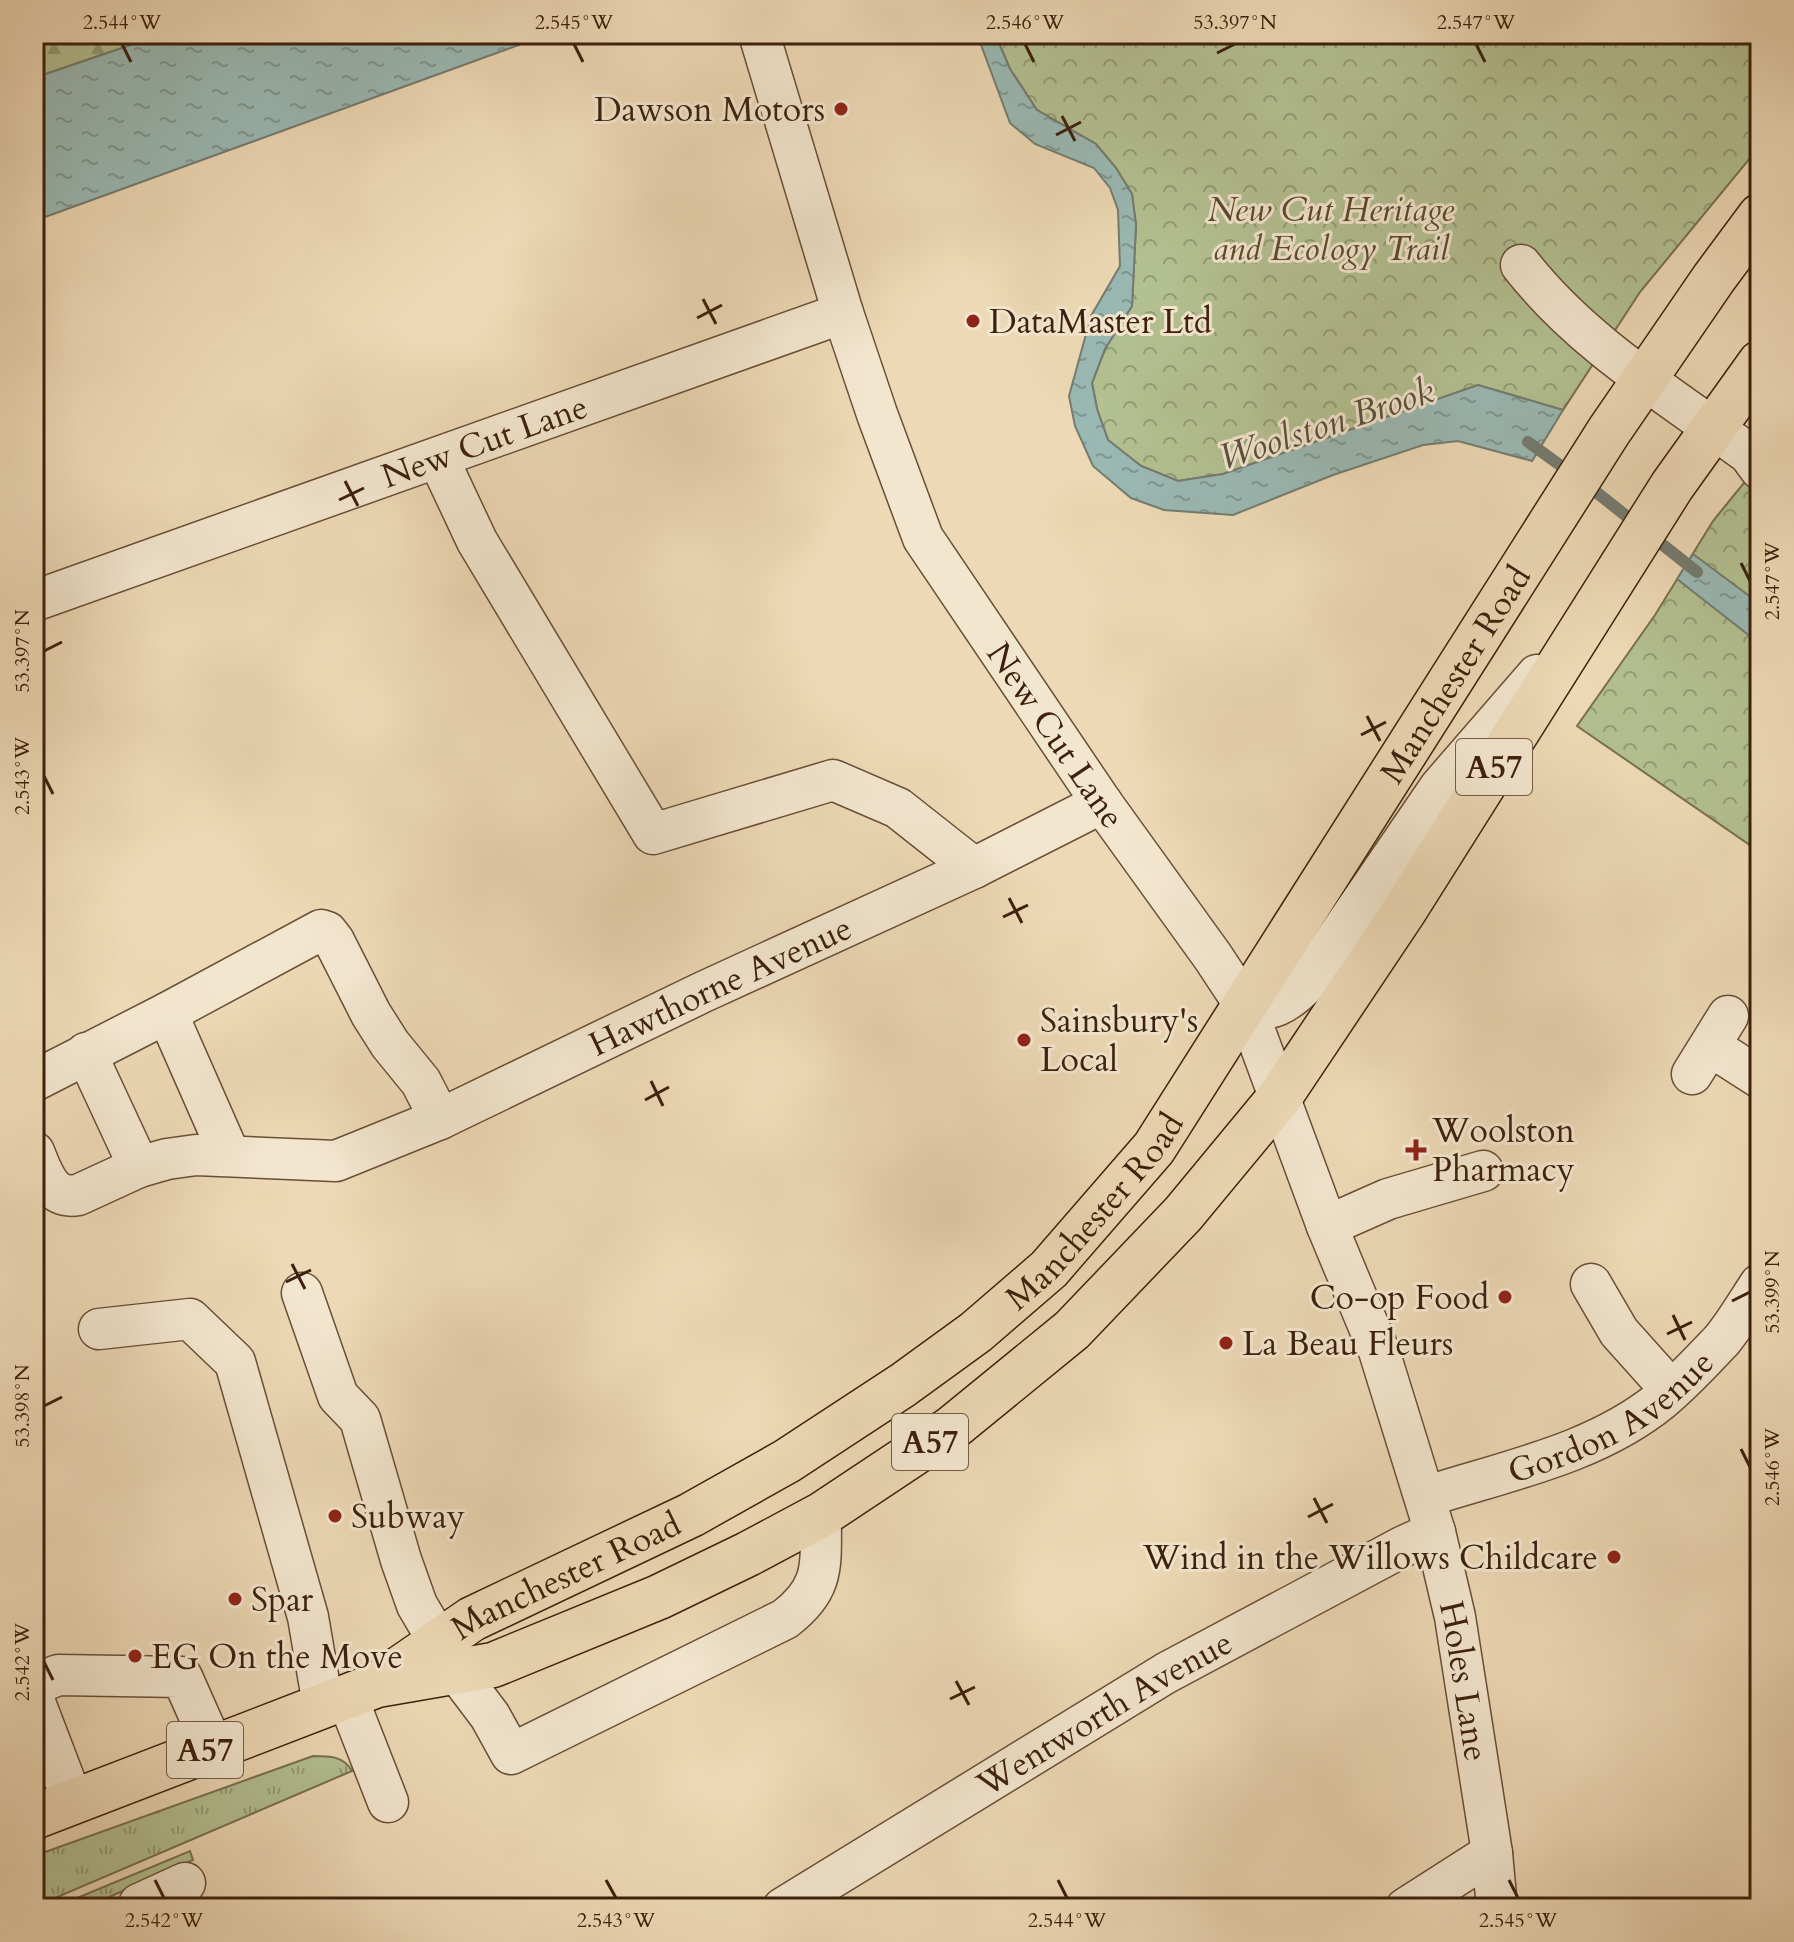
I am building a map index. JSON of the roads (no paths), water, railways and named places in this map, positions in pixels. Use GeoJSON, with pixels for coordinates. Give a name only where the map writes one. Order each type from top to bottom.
{"type":"FeatureCollection","features":[{"type":"Feature","properties":{"kind":"main road","name":"A57"},"geometry":{"type":"LineString","coordinates":[[1644,379],[1760,216]]}},
{"type":"Feature","properties":{"kind":"main road","name":"A57"},"geometry":{"type":"LineString","coordinates":[[1713,428],[1760,363]]}},
{"type":"Feature","properties":{"kind":"main road","name":"Manchester Road"},"geometry":{"type":"LineString","coordinates":[[447,1656],[472,1619],[691,1515],[787,1461],[903,1385],[976,1332],[1049,1269],[1139,1167],[1246,1007],[1549,523],[1644,379]]}},
{"type":"Feature","properties":{"kind":"main road","name":"Manchester Road"},"geometry":{"type":"LineString","coordinates":[[53,1810],[447,1656],[493,1665],[659,1597],[821,1515],[952,1428],[1072,1330],[1183,1214],[1279,1098],[1404,911],[1604,592],[1713,428]]}},
{"type":"Feature","properties":{"kind":"street","name":"New Cut Lane"},"geometry":{"type":"LineString","coordinates":[[759,34],[843,313],[923,538],[1102,803],[1246,1007],[1279,1098]]}},
{"type":"Feature","properties":{"kind":"street"},"geometry":{"type":"LineString","coordinates":[[1521,265],[1539,288],[1601,348],[1749,454],[1760,469]]}},
{"type":"Feature","properties":{"kind":"street","name":"New Cut Lane"},"geometry":{"type":"LineString","coordinates":[[34,601],[843,313]]}},
{"type":"Feature","properties":{"kind":"street"},"geometry":{"type":"LineString","coordinates":[[438,458],[477,541],[653,834],[833,780],[898,808],[974,868]]}},
{"type":"Feature","properties":{"kind":"street"},"geometry":{"type":"LineString","coordinates":[[1246,1007],[1259,1011],[1273,1008],[1289,1000],[1304,986],[1440,787],[1604,592]]}},
{"type":"Feature","properties":{"kind":"street","name":"Hawthorne Avenue"},"geometry":{"type":"LineString","coordinates":[[230,1156],[336,1161],[440,1119],[703,992],[974,868],[1102,803]]}},
{"type":"Feature","properties":{"kind":"street"},"geometry":{"type":"LineString","coordinates":[[34,1081],[167,1013],[315,931],[327,932],[376,1022],[421,1082],[440,1119]]}},
{"type":"Feature","properties":{"kind":"street"},"geometry":{"type":"LineString","coordinates":[[34,1152],[53,1189],[69,1197],[139,1167],[182,1157],[230,1156],[167,1013]]}},
{"type":"Feature","properties":{"kind":"street"},"geometry":{"type":"LineString","coordinates":[[1710,1045],[1760,1078]]}},
{"type":"Feature","properties":{"kind":"street"},"geometry":{"type":"LineString","coordinates":[[86,1053],[139,1167]]}},
{"type":"Feature","properties":{"kind":"street","name":"Holes Lane"},"geometry":{"type":"LineString","coordinates":[[1279,1098],[1327,1226],[1379,1351],[1430,1514],[1455,1617],[1492,1853],[1497,1908]]}},
{"type":"Feature","properties":{"kind":"street"},"geometry":{"type":"LineString","coordinates":[[1327,1226],[1388,1199],[1483,1171]]}},
{"type":"Feature","properties":{"kind":"street"},"geometry":{"type":"LineString","coordinates":[[1591,1284],[1619,1332],[1671,1390]]}},
{"type":"Feature","properties":{"kind":"street","name":"Gordon Avenue"},"geometry":{"type":"LineString","coordinates":[[1430,1514],[1638,1416],[1671,1390],[1724,1338],[1760,1284]]}},
{"type":"Feature","properties":{"kind":"street"},"geometry":{"type":"LineString","coordinates":[[302,1293],[338,1396],[360,1419],[417,1605],[447,1656]]}},
{"type":"Feature","properties":{"kind":"street"},"geometry":{"type":"LineString","coordinates":[[99,1329],[190,1319],[235,1362],[308,1617],[349,1696],[388,1802]]}},
{"type":"Feature","properties":{"kind":"street","name":"Wentworth Avenue"},"geometry":{"type":"LineString","coordinates":[[783,1908],[1166,1673],[1319,1590],[1430,1514]]}},
{"type":"Feature","properties":{"kind":"street","name":"Manchester Road"},"geometry":{"type":"LineString","coordinates":[[447,1656],[490,1716],[511,1754],[785,1619],[800,1608],[813,1592],[819,1571],[821,1515]]}},
{"type":"Feature","properties":{"kind":"street"},"geometry":{"type":"LineString","coordinates":[[34,1685],[58,1675],[182,1677],[213,1747]]}},
{"type":"Feature","properties":{"kind":"street"},"geometry":{"type":"LineString","coordinates":[[34,1700],[53,1810]]}},
{"type":"Feature","properties":{"kind":"street"},"geometry":{"type":"LineString","coordinates":[[1406,1908],[1492,1853]]}},
{"type":"Feature","properties":{"kind":"street"},"geometry":{"type":"LineString","coordinates":[[136,1907],[185,1883]]}},
{"type":"Feature","properties":{"kind":"water"},"geometry":{"type":"Polygon","coordinates":[[[163,34],[549,34],[34,221],[34,78],[163,34]]]}},
{"type":"Feature","properties":{"kind":"water"},"geometry":{"type":"Polygon","coordinates":[[[977,34],[995,34],[1010,69],[1037,110],[1096,144],[1132,194],[1136,225],[1132,306],[1105,349],[1092,383],[1108,440],[1141,466],[1178,481],[1223,474],[1478,385],[1563,410],[1532,461],[1458,441],[1423,445],[1333,475],[1233,515],[1164,510],[1131,498],[1093,466],[1075,426],[1069,396],[1091,316],[1120,266],[1118,210],[1110,188],[1094,168],[1035,144],[1010,123],[977,34]]]}},
{"type":"Feature","properties":{"kind":"water"},"geometry":{"type":"Polygon","coordinates":[[[1693,554],[1760,604],[1760,644],[1677,579],[1693,554]]]}},
{"type":"Feature","properties":{"kind":"waterway","name":"Woolston Brook"},"geometry":{"type":"LineString","coordinates":[[1528,442],[1571,473]]}},
{"type":"Feature","properties":{"kind":"waterway","name":"Woolston Brook"},"geometry":{"type":"LineString","coordinates":[[1586,484],[1697,572]]}},
{"type":"Feature","properties":{"kind":"place","name":"Dawson Motors"},"geometry":{"type":"Point","coordinates":[841,109]}},
{"type":"Feature","properties":{"kind":"place","name":"DataMaster Ltd"},"geometry":{"type":"Point","coordinates":[973,321]}},
{"type":"Feature","properties":{"kind":"place","name":"Sainsbury's Local"},"geometry":{"type":"Point","coordinates":[1024,1040]}},
{"type":"Feature","properties":{"kind":"place","name":"Woolston Pharmacy"},"geometry":{"type":"Point","coordinates":[1416,1150]}},
{"type":"Feature","properties":{"kind":"place","name":"Co-op Food"},"geometry":{"type":"Point","coordinates":[1505,1297]}},
{"type":"Feature","properties":{"kind":"place","name":"La Beau Fleurs"},"geometry":{"type":"Point","coordinates":[1226,1343]}},
{"type":"Feature","properties":{"kind":"place","name":"Subway"},"geometry":{"type":"Point","coordinates":[335,1516]}},
{"type":"Feature","properties":{"kind":"place","name":"Wind in the Willows Childcare"},"geometry":{"type":"Point","coordinates":[1614,1557]}},
{"type":"Feature","properties":{"kind":"place","name":"Spar"},"geometry":{"type":"Point","coordinates":[235,1599]}},
{"type":"Feature","properties":{"kind":"place","name":"EG On the Move"},"geometry":{"type":"Point","coordinates":[135,1656]}},
{"type":"Feature","properties":{"kind":"park label","name":"New Cut Heritage and Ecology Trail"},"geometry":{"type":"Point","coordinates":[1331,228]}}]}
